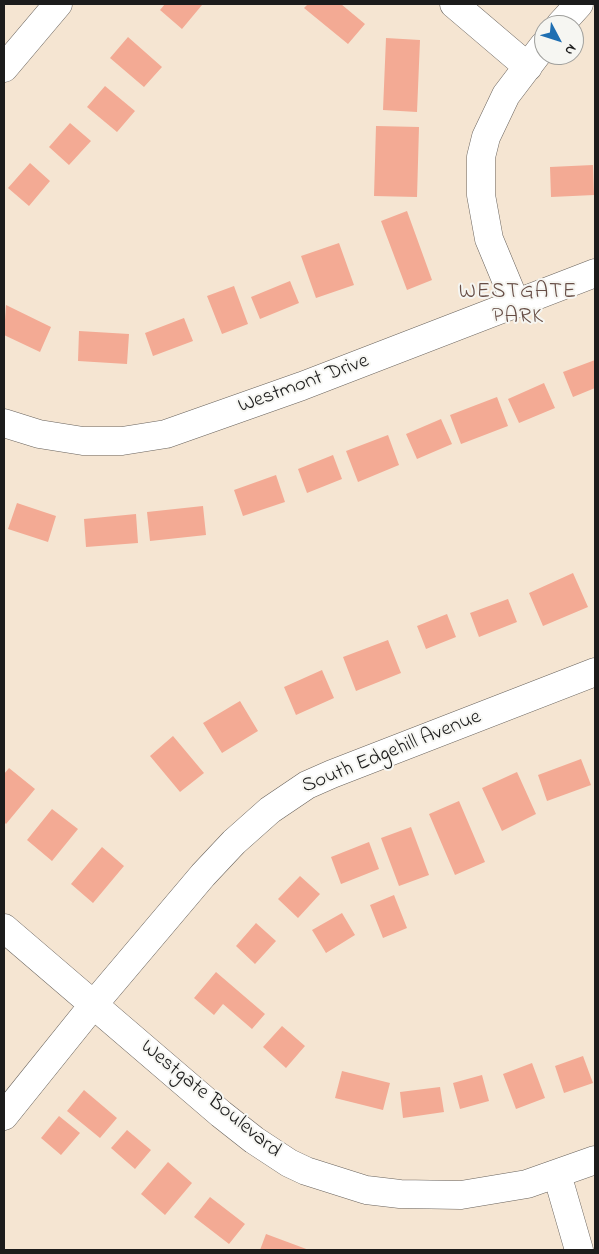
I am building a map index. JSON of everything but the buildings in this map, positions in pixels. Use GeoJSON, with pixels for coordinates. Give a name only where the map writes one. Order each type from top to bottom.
{"type":"FeatureCollection","features":[{"type":"Feature","properties":{"kind":"street"},"geometry":{"type":"LineString","coordinates":[[4,68],[58,4]]}},
{"type":"Feature","properties":{"kind":"street"},"geometry":{"type":"LineString","coordinates":[[454,4],[528,67]]}},
{"type":"Feature","properties":{"kind":"street"},"geometry":{"type":"LineString","coordinates":[[569,15],[579,4]]}},
{"type":"Feature","properties":{"kind":"street"},"geometry":{"type":"LineString","coordinates":[[516,304],[489,239],[481,195],[481,157],[486,137],[506,95],[534,59]]}},
{"type":"Feature","properties":{"kind":"street","name":"Westmont Drive"},"geometry":{"type":"LineString","coordinates":[[4,423],[39,434],[83,441],[122,442],[166,434],[302,386],[595,273]]}},
{"type":"Feature","properties":{"kind":"street","name":"South Edgehill Avenue"},"geometry":{"type":"LineString","coordinates":[[4,1116],[94,1004],[209,868],[234,842],[287,797],[332,774],[595,672]]}},
{"type":"Feature","properties":{"kind":"street","name":"Westgate Boulevard"},"geometry":{"type":"LineString","coordinates":[[4,928],[247,1135],[289,1163],[306,1171],[366,1190],[431,1196],[480,1193],[527,1184],[595,1160]]}},
{"type":"Feature","properties":{"kind":"street"},"geometry":{"type":"LineString","coordinates":[[557,1174],[579,1250]]}},
{"type":"Feature","properties":{"kind":"district","name":"WESTGATE PARK"},"geometry":{"type":"Point","coordinates":[518,306]}}]}
